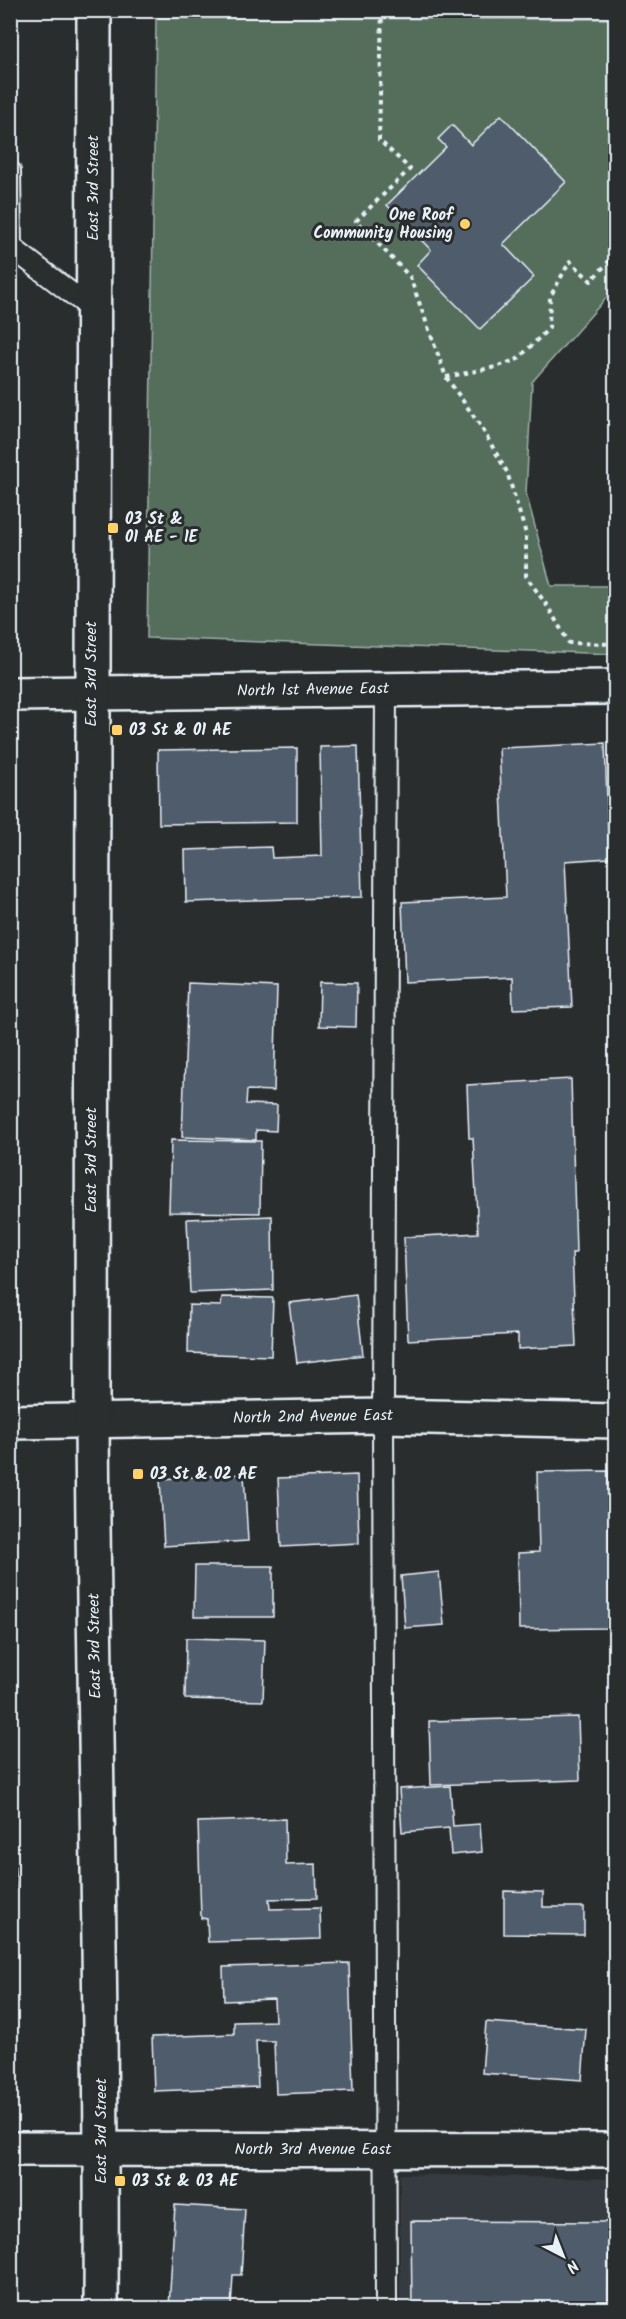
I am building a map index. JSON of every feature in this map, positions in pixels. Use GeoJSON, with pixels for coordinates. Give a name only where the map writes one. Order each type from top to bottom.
{"type":"FeatureCollection","features":[{"type":"Feature","properties":{"kind":"street","name":"East 3rd Street"},"geometry":{"type":"LineString","coordinates":[[94,10],[91,693],[92,1421],[102,2150],[101,2308]]}},
{"type":"Feature","properties":{"kind":"street","name":"North 1st Avenue East"},"geometry":{"type":"LineString","coordinates":[[10,694],[615,687]]}},
{"type":"Feature","properties":{"kind":"street","name":"North 2nd Avenue East"},"geometry":{"type":"LineString","coordinates":[[10,1422],[383,1416],[615,1421]]}},
{"type":"Feature","properties":{"kind":"street","name":"North 3rd Avenue East"},"geometry":{"type":"LineString","coordinates":[[10,2149],[615,2150]]}},
{"type":"Feature","properties":{"kind":"lane"},"geometry":{"type":"LineString","coordinates":[[10,171],[12,174],[11,247],[92,309]]}},
{"type":"Feature","properties":{"kind":"lane"},"geometry":{"type":"LineString","coordinates":[[386,2308],[383,1416],[387,689]]}},
{"type":"Feature","properties":{"kind":"path"},"geometry":{"type":"LineString","coordinates":[[382,10],[379,140],[410,170],[356,221],[410,277],[446,377],[480,425],[507,472],[526,534],[526,576],[569,643],[615,644]]}},
{"type":"Feature","properties":{"kind":"path"},"geometry":{"type":"LineString","coordinates":[[446,377],[496,367],[518,359],[549,328],[550,297],[570,261],[591,281],[610,260],[615,259]]}},
{"type":"Feature","properties":{"kind":"path"},"geometry":{"type":"LineString","coordinates":[[615,715],[615,951]]}},
{"type":"Feature","properties":{"kind":"path"},"geometry":{"type":"LineString","coordinates":[[615,1505],[615,1574]]}},
{"type":"Feature","properties":{"kind":"shaded area"},"geometry":{"type":"Polygon","coordinates":[[[400,2174],[615,2179],[615,2308],[400,2308],[400,2174]]]}},
{"type":"Feature","properties":{"kind":"green space"},"geometry":{"type":"Polygon","coordinates":[[[156,18],[615,19],[615,288],[532,382],[526,493],[551,586],[615,586],[615,654],[147,638],[156,18]]]}},
{"type":"Feature","properties":{"kind":"building","name":"One Roof Community Housing"},"geometry":{"type":"Polygon","coordinates":[[[501,115],[566,182],[503,244],[534,277],[480,329],[417,265],[431,250],[387,205],[446,147],[438,139],[452,125],[471,145],[501,115]]]}},
{"type":"Feature","properties":{"kind":"building"},"geometry":{"type":"Polygon","coordinates":[[[605,743],[609,858],[565,861],[572,1007],[513,1009],[512,977],[405,982],[402,902],[506,897],[499,748],[605,743]]]}},
{"type":"Feature","properties":{"kind":"building"},"geometry":{"type":"Polygon","coordinates":[[[358,746],[362,897],[186,902],[185,850],[271,847],[272,858],[322,856],[320,747],[358,746]]]}},
{"type":"Feature","properties":{"kind":"building"},"geometry":{"type":"Polygon","coordinates":[[[297,748],[297,822],[159,824],[158,750],[297,748]]]}},
{"type":"Feature","properties":{"kind":"building"},"geometry":{"type":"Polygon","coordinates":[[[320,982],[357,983],[356,1027],[319,1026],[320,982]]]}},
{"type":"Feature","properties":{"kind":"building"},"geometry":{"type":"Polygon","coordinates":[[[188,983],[277,987],[274,1091],[247,1090],[246,1104],[277,1105],[276,1131],[256,1130],[256,1140],[182,1137],[188,983]]]}},
{"type":"Feature","properties":{"kind":"building"},"geometry":{"type":"Polygon","coordinates":[[[571,1079],[576,1253],[572,1253],[576,1346],[518,1349],[518,1334],[408,1340],[404,1237],[478,1233],[473,1138],[469,1138],[467,1085],[571,1079]]]}},
{"type":"Feature","properties":{"kind":"building"},"geometry":{"type":"Polygon","coordinates":[[[171,1140],[261,1141],[260,1213],[169,1212],[171,1140]]]}},
{"type":"Feature","properties":{"kind":"building"},"geometry":{"type":"Polygon","coordinates":[[[272,1216],[273,1290],[190,1293],[187,1219],[272,1216]]]}},
{"type":"Feature","properties":{"kind":"building"},"geometry":{"type":"Polygon","coordinates":[[[356,1295],[363,1355],[297,1363],[289,1303],[356,1295]]]}},
{"type":"Feature","properties":{"kind":"building"},"geometry":{"type":"Polygon","coordinates":[[[222,1297],[273,1298],[271,1356],[188,1353],[189,1305],[221,1306],[222,1297]]]}},
{"type":"Feature","properties":{"kind":"building"},"geometry":{"type":"Polygon","coordinates":[[[608,1471],[610,1628],[519,1629],[518,1553],[539,1552],[537,1472],[608,1471]]]}},
{"type":"Feature","properties":{"kind":"building"},"geometry":{"type":"Polygon","coordinates":[[[244,1474],[248,1541],[164,1546],[160,1479],[244,1474]]]}},
{"type":"Feature","properties":{"kind":"building"},"geometry":{"type":"Polygon","coordinates":[[[357,1475],[359,1543],[281,1547],[278,1478],[357,1475]]]}},
{"type":"Feature","properties":{"kind":"building"},"geometry":{"type":"Polygon","coordinates":[[[195,1566],[273,1566],[273,1617],[194,1617],[195,1566]]]}},
{"type":"Feature","properties":{"kind":"building"},"geometry":{"type":"Polygon","coordinates":[[[439,1572],[444,1625],[405,1628],[401,1576],[439,1572]]]}},
{"type":"Feature","properties":{"kind":"building"},"geometry":{"type":"Polygon","coordinates":[[[186,1638],[265,1640],[263,1701],[185,1699],[186,1638]]]}},
{"type":"Feature","properties":{"kind":"building"},"geometry":{"type":"Polygon","coordinates":[[[578,1717],[580,1780],[431,1785],[429,1721],[578,1717]]]}},
{"type":"Feature","properties":{"kind":"building"},"geometry":{"type":"Polygon","coordinates":[[[450,1786],[453,1826],[480,1824],[482,1852],[451,1855],[449,1828],[402,1832],[399,1789],[450,1786]]]}},
{"type":"Feature","properties":{"kind":"building"},"geometry":{"type":"Polygon","coordinates":[[[285,1819],[286,1865],[316,1864],[317,1898],[269,1899],[270,1909],[320,1908],[321,1939],[208,1942],[207,1919],[201,1918],[198,1822],[285,1819]]]}},
{"type":"Feature","properties":{"kind":"building"},"geometry":{"type":"Polygon","coordinates":[[[10,1856],[14,1859],[16,1889],[10,1894],[10,1856]]]}},
{"type":"Feature","properties":{"kind":"building"},"geometry":{"type":"Polygon","coordinates":[[[504,1891],[543,1892],[543,1907],[584,1907],[584,1935],[504,1934],[504,1891]]]}},
{"type":"Feature","properties":{"kind":"building"},"geometry":{"type":"Polygon","coordinates":[[[349,1963],[353,2091],[276,2094],[274,2041],[256,2041],[258,2087],[154,2091],[152,2037],[234,2034],[234,2022],[275,2021],[274,1999],[224,2001],[223,1967],[349,1963]]]}},
{"type":"Feature","properties":{"kind":"building"},"geometry":{"type":"Polygon","coordinates":[[[486,2022],[586,2029],[582,2080],[482,2073],[486,2022]]]}},
{"type":"Feature","properties":{"kind":"building"},"geometry":{"type":"Polygon","coordinates":[[[175,2205],[245,2209],[241,2275],[233,2275],[231,2308],[169,2308],[175,2205]]]}},
{"type":"Feature","properties":{"kind":"building"},"geometry":{"type":"Polygon","coordinates":[[[411,2221],[609,2222],[608,2308],[412,2308],[411,2221]]]}},
{"type":"Feature","properties":{"kind":"place","name":"One Roof Community Housing"},"geometry":{"type":"Point","coordinates":[465,224]}},
{"type":"Feature","properties":{"kind":"place","name":"03 St & 01 AE - 1E"},"geometry":{"type":"Point","coordinates":[113,528]}},
{"type":"Feature","properties":{"kind":"place","name":"03 St & 01 AE"},"geometry":{"type":"Point","coordinates":[117,730]}},
{"type":"Feature","properties":{"kind":"place","name":"03 St & 02 AE"},"geometry":{"type":"Point","coordinates":[138,1474]}},
{"type":"Feature","properties":{"kind":"place","name":"03 St & 03 AE"},"geometry":{"type":"Point","coordinates":[120,2181]}}]}
